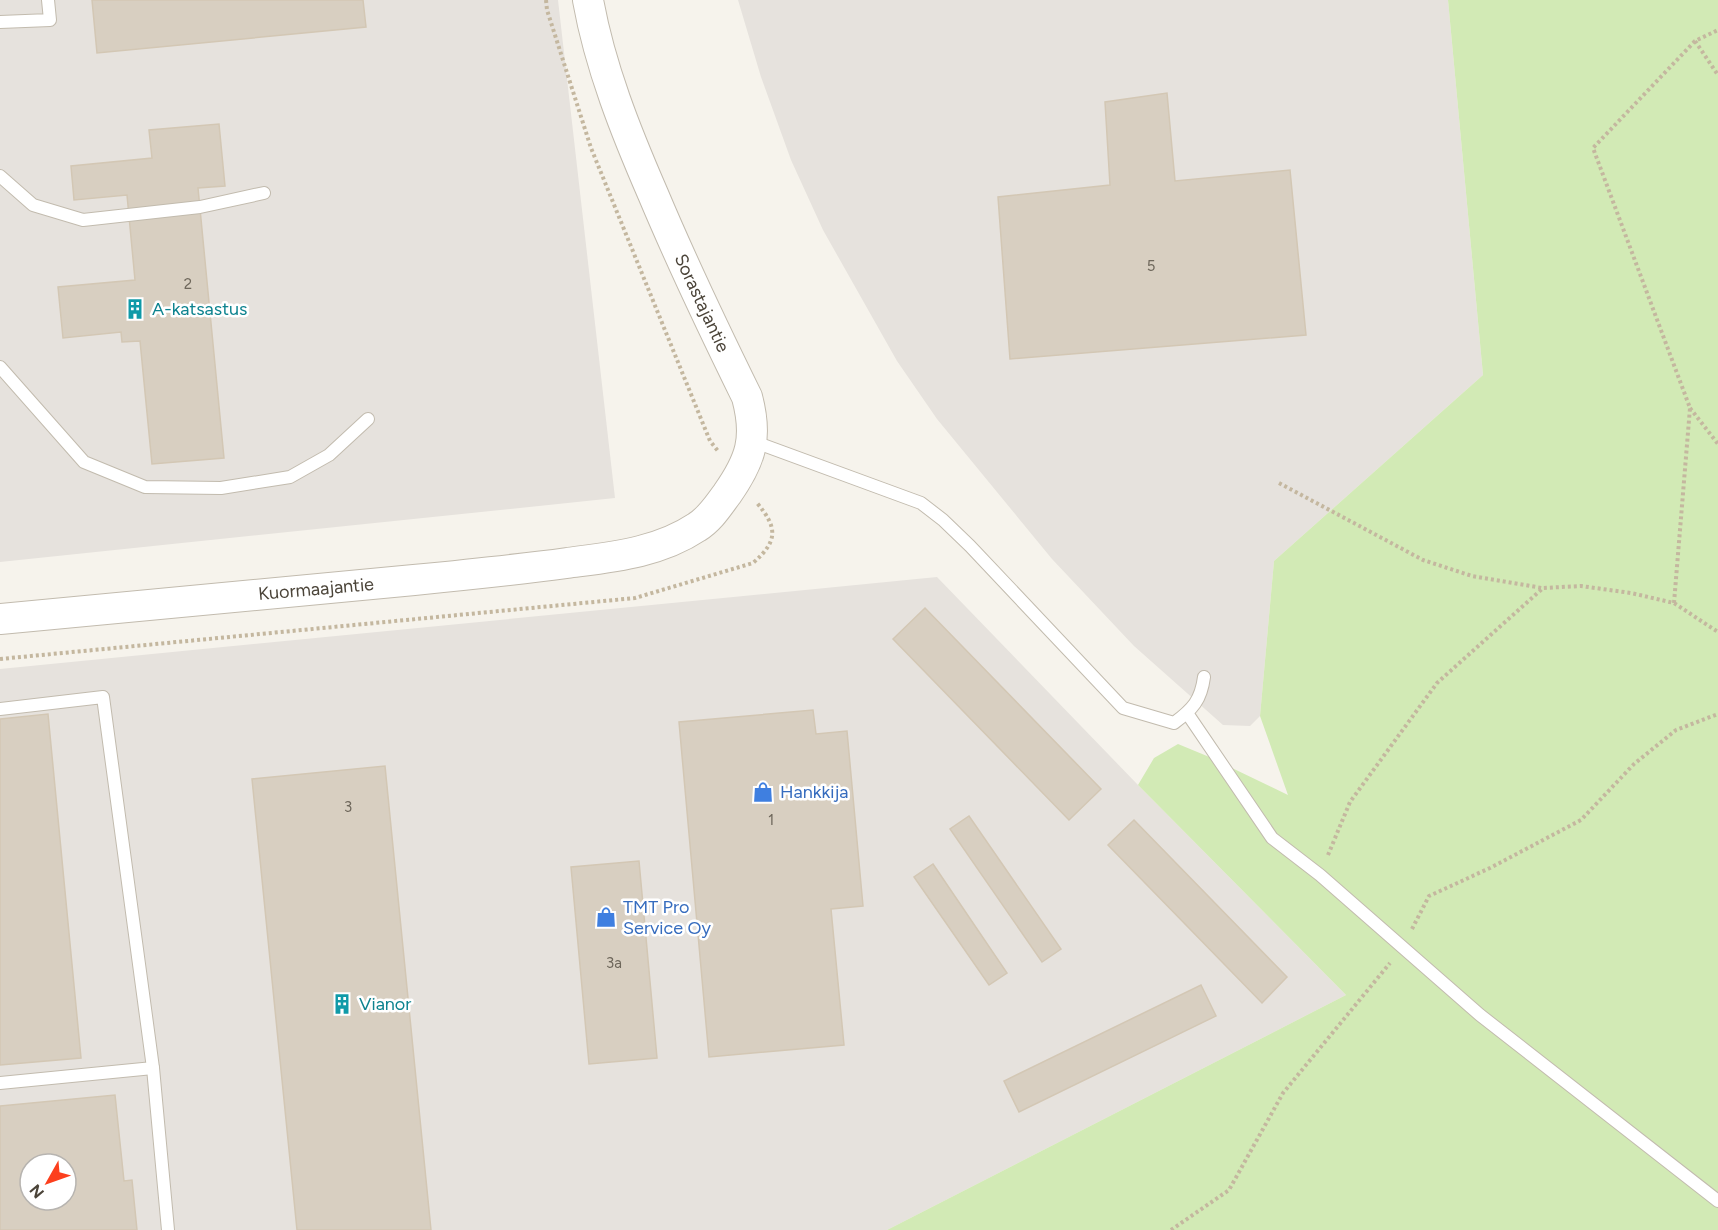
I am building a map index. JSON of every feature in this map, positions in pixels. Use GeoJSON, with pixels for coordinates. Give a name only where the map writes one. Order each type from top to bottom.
{"type":"FeatureCollection","features":[{"type":"Feature","properties":{"kind":"street","name":"Sorastajantie"},"geometry":{"type":"LineString","coordinates":[[588,0],[607,77],[629,139],[685,270],[747,397],[753,418],[748,459],[737,480],[714,512],[697,527],[656,547],[632,554]]}},
{"type":"Feature","properties":{"kind":"street","name":"Kuormaajantie"},"geometry":{"type":"LineString","coordinates":[[0,618],[505,571],[632,554]]}},
{"type":"Feature","properties":{"kind":"lane"},"geometry":{"type":"LineString","coordinates":[[0,22],[50,20],[48,0]]}},
{"type":"Feature","properties":{"kind":"lane"},"geometry":{"type":"LineString","coordinates":[[0,176],[33,205],[83,220],[200,207],[264,193]]}},
{"type":"Feature","properties":{"kind":"lane"},"geometry":{"type":"LineString","coordinates":[[0,367],[84,462],[145,487],[221,488],[290,477],[329,455],[368,419]]}},
{"type":"Feature","properties":{"kind":"lane"},"geometry":{"type":"LineString","coordinates":[[752,441],[921,504],[943,520],[970,546],[1123,708],[1174,723],[1187,713],[1201,695],[1204,677]]}},
{"type":"Feature","properties":{"kind":"lane"},"geometry":{"type":"LineString","coordinates":[[0,709],[104,697],[153,1068],[168,1230]]}},
{"type":"Feature","properties":{"kind":"lane"},"geometry":{"type":"LineString","coordinates":[[1187,713],[1272,838],[1320,875],[1401,949],[1480,1016],[1718,1201]]}},
{"type":"Feature","properties":{"kind":"lane"},"geometry":{"type":"LineString","coordinates":[[0,1083],[153,1068]]}},
{"type":"Feature","properties":{"kind":"path"},"geometry":{"type":"LineString","coordinates":[[0,659],[635,598],[753,563],[765,552],[772,537],[769,518],[737,480],[710,441],[591,148],[546,0]]}},
{"type":"Feature","properties":{"kind":"path"},"geometry":{"type":"LineString","coordinates":[[1718,30],[1695,41],[1593,148],[1690,408],[1718,444]]}},
{"type":"Feature","properties":{"kind":"path"},"geometry":{"type":"LineString","coordinates":[[1695,41],[1718,75]]}},
{"type":"Feature","properties":{"kind":"path"},"geometry":{"type":"LineString","coordinates":[[1674,603],[1690,408]]}},
{"type":"Feature","properties":{"kind":"path"},"geometry":{"type":"LineString","coordinates":[[1279,483],[1423,560],[1472,576],[1543,588],[1581,586],[1631,593],[1674,603],[1718,632]]}},
{"type":"Feature","properties":{"kind":"path"},"geometry":{"type":"LineString","coordinates":[[1320,875],[1350,802],[1437,683],[1543,588]]}},
{"type":"Feature","properties":{"kind":"path"},"geometry":{"type":"LineString","coordinates":[[1171,1230],[1229,1190],[1283,1092],[1401,949],[1429,896],[1490,868],[1581,820],[1634,764],[1676,730],[1718,714]]}},
{"type":"Feature","properties":{"kind":"shaded area"},"geometry":{"type":"Polygon","coordinates":[[[0,0],[558,0],[615,498],[0,562],[0,0]]]}},
{"type":"Feature","properties":{"kind":"shaded area"},"geometry":{"type":"Polygon","coordinates":[[[738,0],[1448,0],[1483,375],[1274,561],[1260,716],[1250,726],[1223,725],[1134,646],[1052,559],[937,419],[897,361],[823,230],[791,160],[761,77],[738,0]]]}},
{"type":"Feature","properties":{"kind":"shaded area"},"geometry":{"type":"Polygon","coordinates":[[[937,577],[1138,785],[1346,995],[887,1230],[0,1230],[0,669],[937,577]]]}},
{"type":"Feature","properties":{"kind":"green space"},"geometry":{"type":"Polygon","coordinates":[[[1448,0],[1718,0],[1718,1230],[887,1230],[1346,995],[1138,785],[1154,758],[1178,744],[1288,795],[1260,716],[1274,561],[1483,375],[1448,0]]]}},
{"type":"Feature","properties":{"kind":"building"},"geometry":{"type":"Polygon","coordinates":[[[92,0],[363,0],[366,27],[97,53],[92,0]]]}},
{"type":"Feature","properties":{"kind":"building"},"geometry":{"type":"Polygon","coordinates":[[[1167,93],[1175,181],[1290,170],[1306,335],[1010,359],[998,197],[1110,185],[1105,102],[1167,93]]]}},
{"type":"Feature","properties":{"kind":"building","name":"A-katsastus"},"geometry":{"type":"Polygon","coordinates":[[[219,124],[225,186],[198,188],[224,458],[152,464],[140,341],[122,342],[121,332],[63,338],[58,287],[135,280],[127,195],[74,200],[71,166],[152,158],[149,130],[219,124]]]}},
{"type":"Feature","properties":{"kind":"building"},"geometry":{"type":"Polygon","coordinates":[[[925,608],[1101,789],[1069,820],[893,639],[925,608]]]}},
{"type":"Feature","properties":{"kind":"building"},"geometry":{"type":"Polygon","coordinates":[[[813,710],[816,734],[847,731],[863,906],[831,909],[844,1045],[709,1057],[679,722],[813,710]]]}},
{"type":"Feature","properties":{"kind":"building"},"geometry":{"type":"Polygon","coordinates":[[[48,714],[81,1058],[0,1065],[0,719],[48,714]]]}},
{"type":"Feature","properties":{"kind":"building","name":"Vianor"},"geometry":{"type":"Polygon","coordinates":[[[385,766],[431,1230],[297,1230],[252,779],[385,766]]]}},
{"type":"Feature","properties":{"kind":"building"},"geometry":{"type":"Polygon","coordinates":[[[969,816],[1061,949],[1042,962],[950,829],[969,816]]]}},
{"type":"Feature","properties":{"kind":"building"},"geometry":{"type":"Polygon","coordinates":[[[1134,820],[1287,977],[1262,1003],[1108,845],[1134,820]]]}},
{"type":"Feature","properties":{"kind":"building"},"geometry":{"type":"Polygon","coordinates":[[[639,861],[657,1058],[589,1064],[571,867],[639,861]]]}},
{"type":"Feature","properties":{"kind":"building"},"geometry":{"type":"Polygon","coordinates":[[[933,864],[1007,973],[989,985],[914,877],[933,864]]]}},
{"type":"Feature","properties":{"kind":"building"},"geometry":{"type":"Polygon","coordinates":[[[1201,985],[1216,1016],[1019,1112],[1004,1081],[1201,985]]]}},
{"type":"Feature","properties":{"kind":"building"},"geometry":{"type":"Polygon","coordinates":[[[115,1095],[124,1181],[132,1180],[137,1230],[0,1230],[0,1106],[115,1095]]]}},
{"type":"Feature","properties":{"kind":"place","name":"A-katsastus"},"geometry":{"type":"Point","coordinates":[135,309]}},
{"type":"Feature","properties":{"kind":"place","name":"Hankkija"},"geometry":{"type":"Point","coordinates":[763,792]}},
{"type":"Feature","properties":{"kind":"place","name":"TMT Pro Service Oy"},"geometry":{"type":"Point","coordinates":[606,917]}},
{"type":"Feature","properties":{"kind":"place","name":"Vianor"},"geometry":{"type":"Point","coordinates":[342,1004]}}]}
